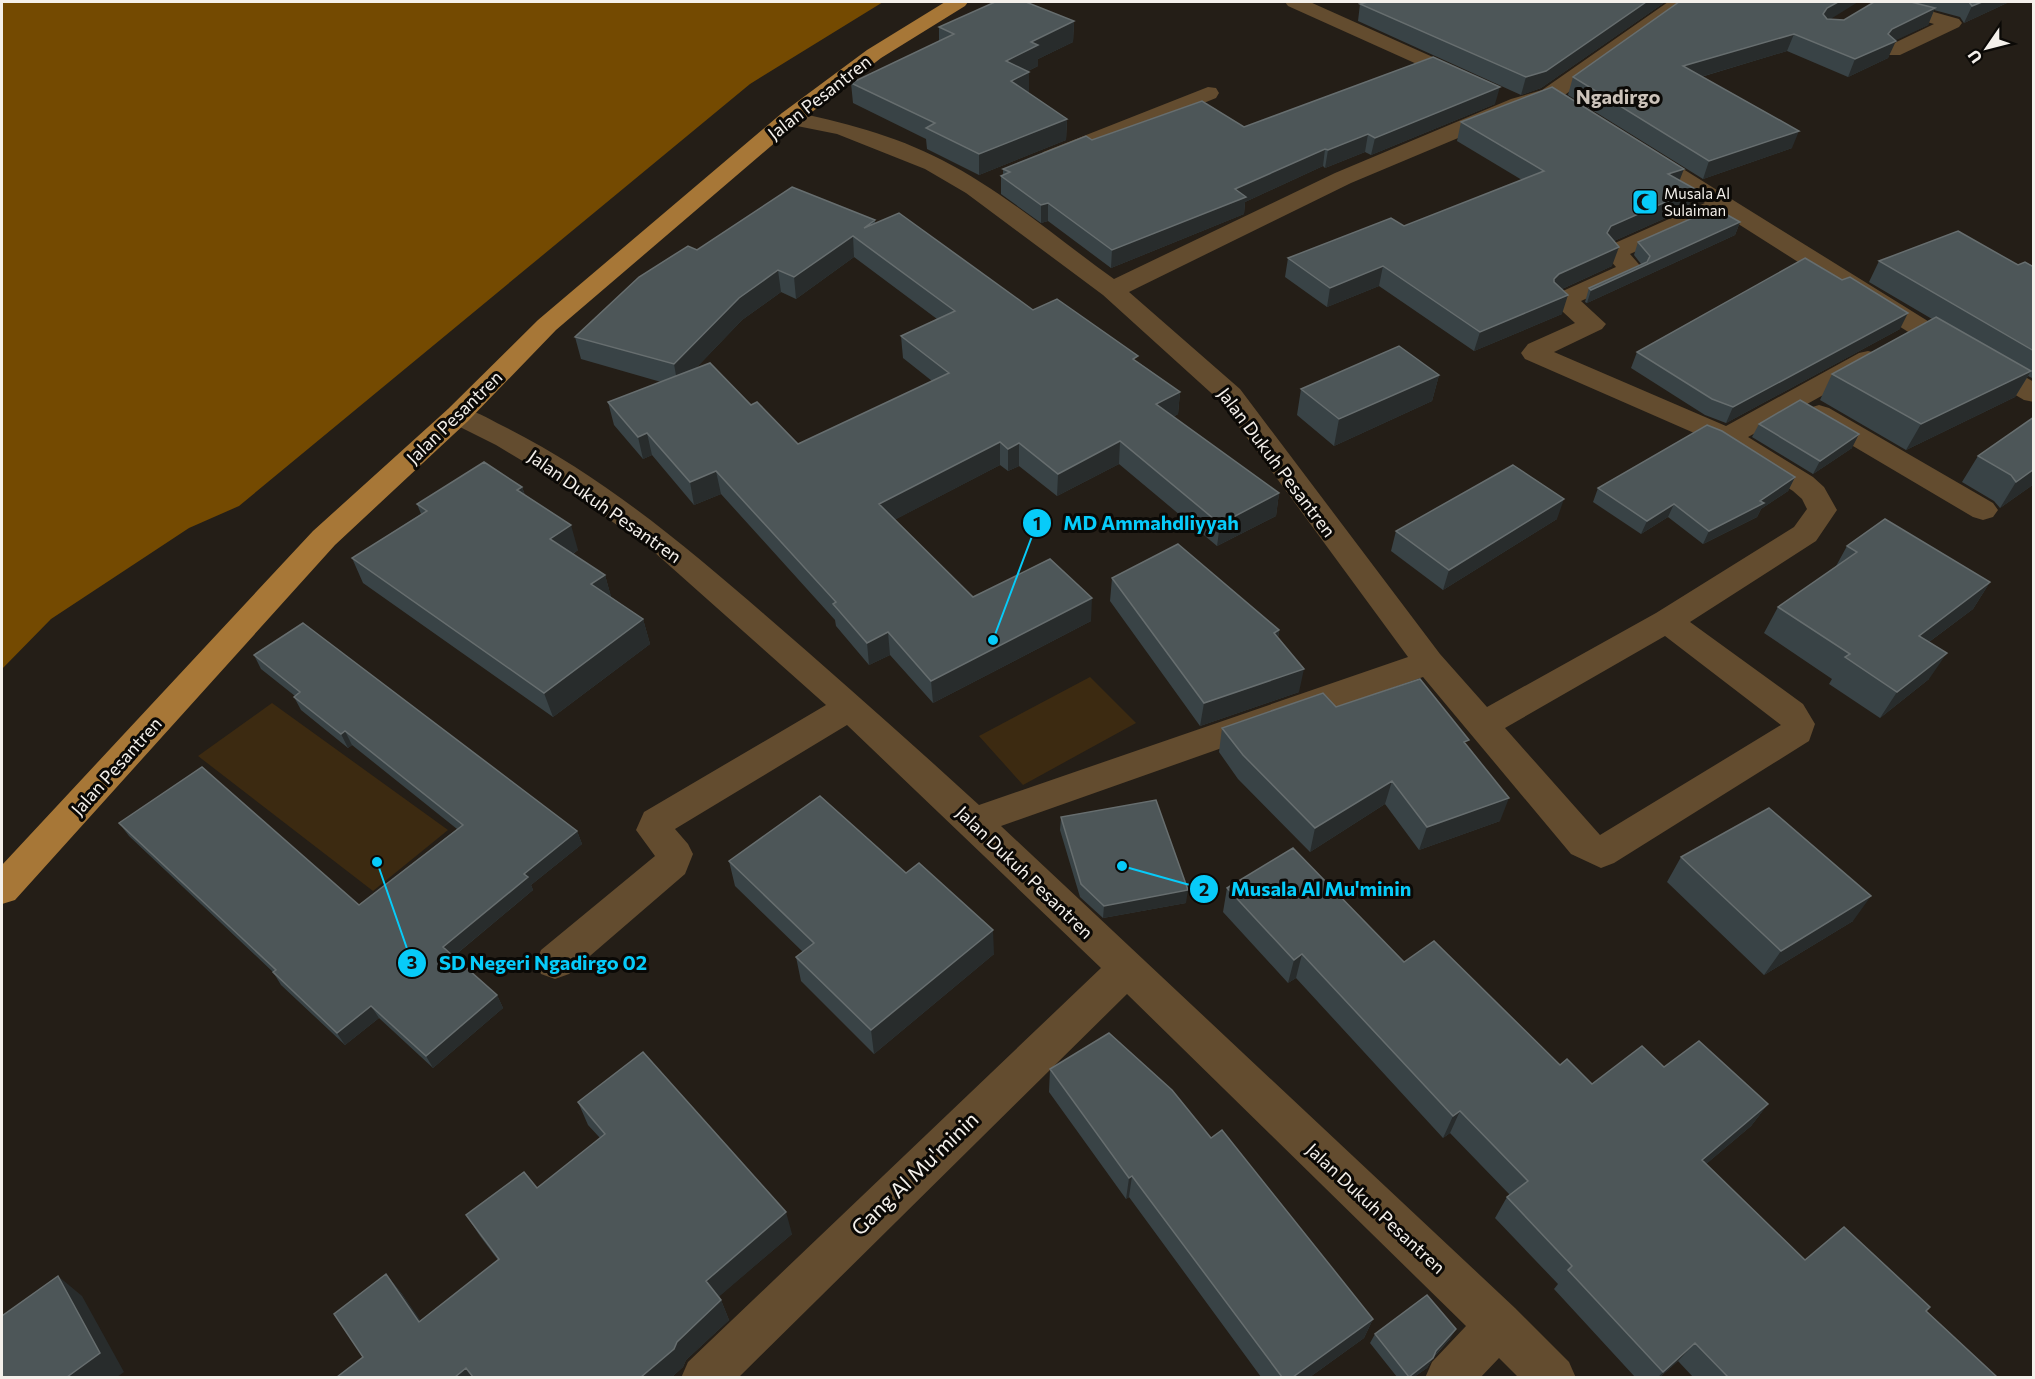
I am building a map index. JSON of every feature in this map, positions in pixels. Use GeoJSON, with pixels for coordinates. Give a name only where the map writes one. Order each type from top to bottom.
{"type":"FeatureCollection","features":[{"type":"Feature","properties":{"kind":"main road","name":"Jalan Pesantren"},"geometry":{"type":"LineString","coordinates":[[2,889],[324,538],[458,415],[547,325],[790,118],[874,54],[958,2]]}},
{"type":"Feature","properties":{"kind":"street"},"geometry":{"type":"LineString","coordinates":[[1295,2],[1519,104]]}},
{"type":"Feature","properties":{"kind":"street"},"geometry":{"type":"LineString","coordinates":[[1112,290],[1343,178],[1519,104],[1559,101],[1680,2]]}},
{"type":"Feature","properties":{"kind":"street"},"geometry":{"type":"LineString","coordinates":[[1874,2],[1952,22],[1893,51]]}},
{"type":"Feature","properties":{"kind":"street"},"geometry":{"type":"LineString","coordinates":[[1027,166],[1208,93]]}},
{"type":"Feature","properties":{"kind":"street","name":"Jalan Dukuh Pesantren"},"geometry":{"type":"LineString","coordinates":[[790,118],[843,129],[985,183],[1112,290],[1230,395],[1429,662],[1584,844],[1600,853],[1797,732],[1798,724],[1791,713],[1667,621]]}},
{"type":"Feature","properties":{"kind":"street"},"geometry":{"type":"LineString","coordinates":[[1627,144],[1922,329],[2034,394]]}},
{"type":"Feature","properties":{"kind":"street"},"geometry":{"type":"LineString","coordinates":[[1482,725],[1667,621],[1805,534],[1822,510],[1814,494],[1803,484],[1727,437],[1534,353],[1593,324],[1563,300],[1631,268],[1628,263],[1618,258],[1615,252],[1723,204]]}},
{"type":"Feature","properties":{"kind":"street"},"geometry":{"type":"LineString","coordinates":[[1727,437],[1922,329]]}},
{"type":"Feature","properties":{"kind":"street"},"geometry":{"type":"LineString","coordinates":[[1795,400],[1983,510]]}},
{"type":"Feature","properties":{"kind":"street","name":"Jalan Dukuh Pesantren"},"geometry":{"type":"LineString","coordinates":[[458,415],[506,439],[566,474],[664,544],[850,707],[973,821],[1125,970],[1552,1377]]}},
{"type":"Feature","properties":{"kind":"street"},"geometry":{"type":"LineString","coordinates":[[973,821],[1429,662]]}},
{"type":"Feature","properties":{"kind":"street"},"geometry":{"type":"LineString","coordinates":[[555,962],[672,863],[675,854],[654,830],[657,822],[850,707]]}},
{"type":"Feature","properties":{"kind":"street","name":"Gang Al Mu'minin"},"geometry":{"type":"LineString","coordinates":[[704,1377],[1125,970]]}},
{"type":"Feature","properties":{"kind":"street"},"geometry":{"type":"LineString","coordinates":[[1448,1377],[1499,1324]]}},
{"type":"Feature","properties":{"kind":"shaded area"},"geometry":{"type":"Polygon","coordinates":[[[2,2],[883,2],[750,84],[239,506],[189,528],[51,619],[2,669],[2,2]]]}},
{"type":"Feature","properties":{"kind":"shaded area"},"geometry":{"type":"Polygon","coordinates":[[[1090,677],[1136,723],[1023,785],[979,736],[1090,677]]]}},
{"type":"Feature","properties":{"kind":"shaded area"},"geometry":{"type":"Polygon","coordinates":[[[272,703],[448,830],[373,891],[198,756],[272,703]]]}},
{"type":"Feature","properties":{"kind":"building"},"geometry":{"type":"Polygon","coordinates":[[[995,2],[1026,2],[1074,21],[1031,42],[1038,45],[1006,61],[1029,72],[1011,81],[1067,119],[979,154],[926,128],[935,123],[851,83],[954,34],[939,27],[995,2]]]}},
{"type":"Feature","properties":{"kind":"building"},"geometry":{"type":"Polygon","coordinates":[[[1368,2],[1646,2],[1546,71],[1526,77],[1360,4],[1368,2]]]}},
{"type":"Feature","properties":{"kind":"building"},"geometry":{"type":"Polygon","coordinates":[[[1679,2],[1838,2],[1827,8],[1823,14],[1827,19],[1844,20],[1874,2],[1911,2],[1935,8],[1892,29],[1888,34],[1896,41],[1855,59],[1794,34],[1683,66],[1799,131],[1709,161],[1573,77],[1679,2]]]}},
{"type":"Feature","properties":{"kind":"building"},"geometry":{"type":"Polygon","coordinates":[[[1969,2],[1982,2],[1972,6],[1969,2]]]}},
{"type":"Feature","properties":{"kind":"building"},"geometry":{"type":"Polygon","coordinates":[[[1433,57],[1500,87],[1375,138],[1368,134],[1328,150],[1325,149],[1235,189],[1246,197],[1112,250],[1048,203],[1041,205],[1001,176],[1010,172],[1003,169],[1086,136],[1092,140],[1202,101],[1244,127],[1433,57]]]}},
{"type":"Feature","properties":{"kind":"building"},"geometry":{"type":"Polygon","coordinates":[[[1552,87],[1684,169],[1668,174],[1695,189],[1611,226],[1607,233],[1619,247],[1559,274],[1554,279],[1554,282],[1568,295],[1480,332],[1383,266],[1330,288],[1288,258],[1391,218],[1404,226],[1544,171],[1461,122],[1552,87]]]}},
{"type":"Feature","properties":{"kind":"building"},"geometry":{"type":"Polygon","coordinates":[[[792,187],[875,220],[864,228],[899,213],[1033,310],[1057,299],[1138,356],[1133,359],[1180,392],[1156,404],[1279,493],[1220,524],[1120,441],[1058,474],[1019,443],[1008,449],[1000,442],[879,504],[973,597],[1050,559],[1092,598],[931,681],[888,632],[867,643],[833,604],[836,602],[716,471],[690,482],[647,433],[638,437],[608,402],[710,363],[751,405],[757,402],[798,444],[949,373],[901,336],[955,311],[853,236],[794,277],[778,270],[739,298],[674,364],[575,337],[639,277],[688,246],[697,250],[792,187]]]}},
{"type":"Feature","properties":{"kind":"building"},"geometry":{"type":"Polygon","coordinates":[[[1715,208],[1740,222],[1591,290],[1589,288],[1647,262],[1650,256],[1638,242],[1715,208]]]}},
{"type":"Feature","properties":{"kind":"building"},"geometry":{"type":"Polygon","coordinates":[[[1958,231],[2018,265],[2025,262],[2034,267],[2034,351],[1879,261],[1958,231]]]}},
{"type":"Feature","properties":{"kind":"building"},"geometry":{"type":"Polygon","coordinates":[[[1805,258],[1842,280],[1850,277],[1908,313],[1733,407],[1712,399],[1637,352],[1805,258]]]}},
{"type":"Feature","properties":{"kind":"building"},"geometry":{"type":"Polygon","coordinates":[[[1936,317],[2031,371],[1921,424],[1832,374],[1936,317]]]}},
{"type":"Feature","properties":{"kind":"building"},"geometry":{"type":"Polygon","coordinates":[[[1399,346],[1439,375],[1339,419],[1301,389],[1399,346]]]}},
{"type":"Feature","properties":{"kind":"building"},"geometry":{"type":"Polygon","coordinates":[[[1800,400],[1859,434],[1820,461],[1759,424],[1800,400]]]}},
{"type":"Feature","properties":{"kind":"building"},"geometry":{"type":"Polygon","coordinates":[[[2034,417],[2034,469],[2016,482],[2011,475],[1978,456],[2034,417]]]}},
{"type":"Feature","properties":{"kind":"building"},"geometry":{"type":"Polygon","coordinates":[[[1707,425],[1722,431],[1795,477],[1760,501],[1764,503],[1709,531],[1674,504],[1647,521],[1598,488],[1707,425]]]}},
{"type":"Feature","properties":{"kind":"building"},"geometry":{"type":"Polygon","coordinates":[[[484,462],[522,487],[517,490],[571,525],[550,539],[605,575],[591,584],[643,619],[544,693],[352,558],[427,511],[417,504],[484,462]]]}},
{"type":"Feature","properties":{"kind":"building"},"geometry":{"type":"Polygon","coordinates":[[[1513,465],[1564,499],[1449,570],[1396,531],[1513,465]]]}},
{"type":"Feature","properties":{"kind":"building"},"geometry":{"type":"Polygon","coordinates":[[[1885,519],[1990,582],[1919,636],[1947,653],[1897,692],[1845,657],[1850,654],[1778,607],[1857,552],[1847,546],[1885,519]]]}},
{"type":"Feature","properties":{"kind":"building"},"geometry":{"type":"Polygon","coordinates":[[[1178,544],[1279,630],[1274,633],[1304,669],[1204,703],[1112,578],[1178,544]]]}},
{"type":"Feature","properties":{"kind":"building"},"geometry":{"type":"Polygon","coordinates":[[[303,623],[577,831],[524,874],[528,877],[443,947],[497,995],[426,1056],[371,1006],[337,1033],[273,972],[276,970],[119,823],[202,767],[359,905],[463,825],[345,731],[341,734],[294,697],[300,692],[254,655],[303,623]]]}},
{"type":"Feature","properties":{"kind":"building"},"geometry":{"type":"Polygon","coordinates":[[[1420,679],[1469,740],[1464,742],[1509,798],[1427,827],[1392,781],[1315,828],[1243,755],[1222,728],[1323,693],[1336,707],[1420,679]]]}},
{"type":"Feature","properties":{"kind":"building"},"geometry":{"type":"Polygon","coordinates":[[[820,796],[906,873],[919,863],[993,930],[871,1030],[796,957],[814,943],[729,861],[820,796]]]}},
{"type":"Feature","properties":{"kind":"building"},"geometry":{"type":"Polygon","coordinates":[[[1156,800],[1188,890],[1104,906],[1081,884],[1061,817],[1156,800]]]}},
{"type":"Feature","properties":{"kind":"building"},"geometry":{"type":"Polygon","coordinates":[[[1769,808],[1871,896],[1781,951],[1681,857],[1769,808]]]}},
{"type":"Feature","properties":{"kind":"building"},"geometry":{"type":"Polygon","coordinates":[[[1293,848],[1404,962],[1434,941],[1560,1065],[1567,1059],[1592,1084],[1642,1046],[1664,1067],[1699,1041],[1768,1104],[1702,1160],[1805,1260],[1844,1227],[1930,1307],[1926,1311],[1997,1377],[1728,1377],[1695,1343],[1663,1372],[1568,1270],[1572,1266],[1507,1197],[1528,1181],[1460,1111],[1453,1116],[1302,954],[1294,960],[1227,888],[1293,848]]]}},
{"type":"Feature","properties":{"kind":"building"},"geometry":{"type":"Polygon","coordinates":[[[1109,1033],[1172,1090],[1211,1138],[1222,1130],[1373,1319],[1293,1377],[1282,1377],[1132,1176],[1129,1178],[1050,1069],[1109,1033]]]}},
{"type":"Feature","properties":{"kind":"building"},"geometry":{"type":"Polygon","coordinates":[[[643,1052],[786,1212],[706,1281],[721,1300],[677,1342],[674,1349],[641,1377],[473,1377],[466,1368],[455,1377],[337,1377],[363,1357],[334,1314],[386,1274],[419,1322],[499,1259],[466,1215],[524,1172],[537,1188],[605,1134],[578,1102],[643,1052]]]}},
{"type":"Feature","properties":{"kind":"building"},"geometry":{"type":"Polygon","coordinates":[[[58,1276],[100,1353],[67,1377],[2,1377],[2,1316],[58,1276]]]}},
{"type":"Feature","properties":{"kind":"building"},"geometry":{"type":"Polygon","coordinates":[[[1427,1295],[1456,1329],[1436,1351],[1433,1358],[1409,1377],[1375,1334],[1427,1295]]]}},
{"type":"Feature","properties":{"kind":"place","name":"Musala Al Sulaiman"},"geometry":{"type":"Point","coordinates":[1645,202]}},
{"type":"Feature","properties":{"kind":"place","name":"MD Ammahdliyyah"},"geometry":{"type":"Point","coordinates":[993,640]}},
{"type":"Feature","properties":{"kind":"place","name":"SD Negeri Ngadirgo 02"},"geometry":{"type":"Point","coordinates":[377,862]}},
{"type":"Feature","properties":{"kind":"place","name":"Musala Al Mu'minin"},"geometry":{"type":"Point","coordinates":[1122,866]}},
{"type":"Feature","properties":{"kind":"district","name":"Ngadirgo"},"geometry":{"type":"Point","coordinates":[1618,96]}}]}
